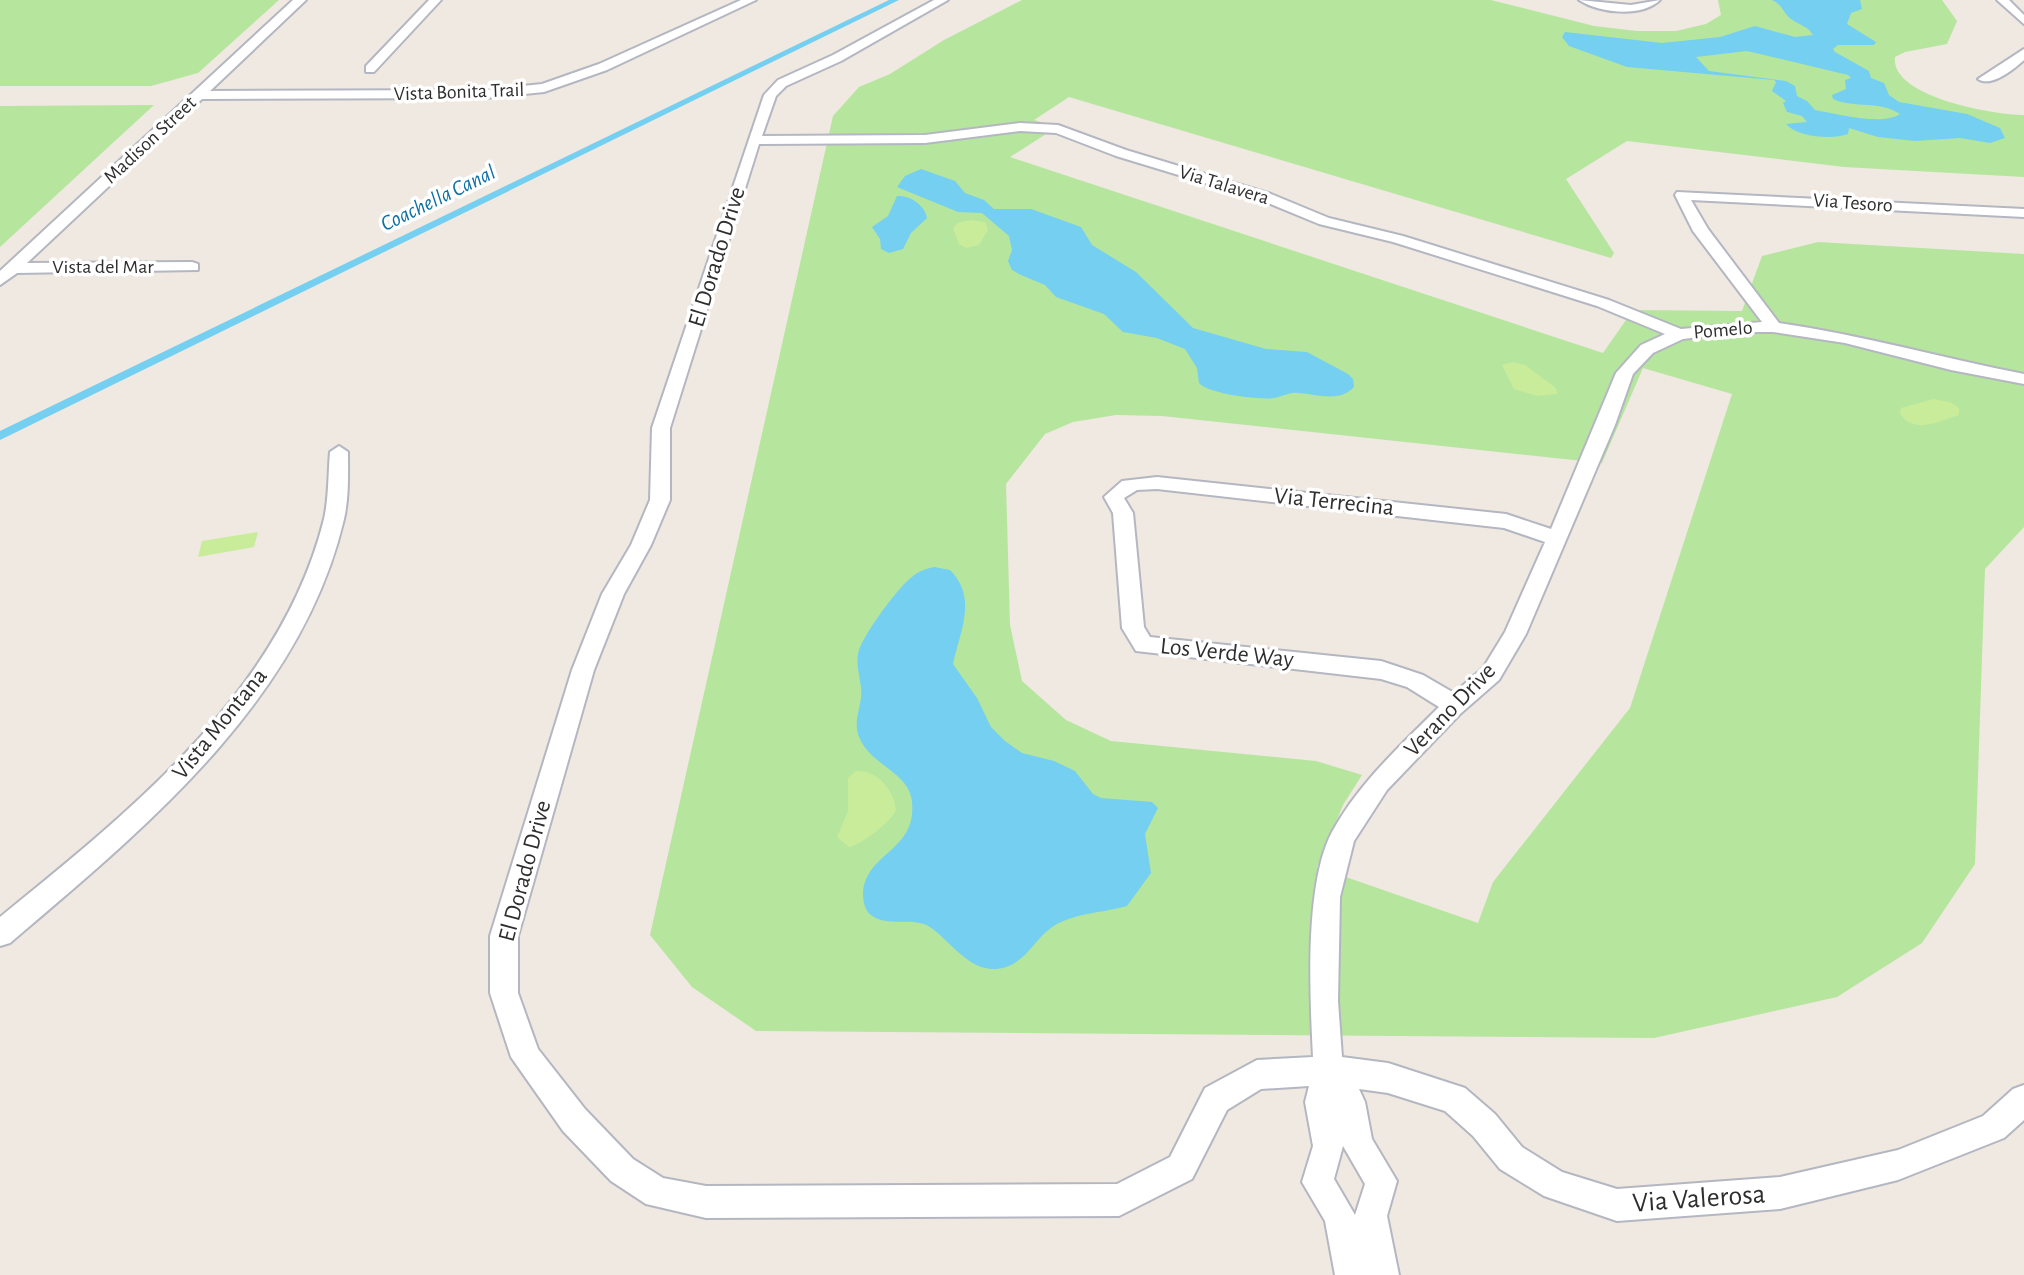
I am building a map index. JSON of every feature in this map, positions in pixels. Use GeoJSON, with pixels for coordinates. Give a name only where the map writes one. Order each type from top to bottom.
{"type":"FeatureCollection","features":[{"type":"Feature","properties":{"kind":"street","name":"Madison Street"},"geometry":{"type":"LineString","coordinates":[[0,280],[300,0]]}},
{"type":"Feature","properties":{"kind":"street"},"geometry":{"type":"LineString","coordinates":[[370,69],[435,0]]}},
{"type":"Feature","properties":{"kind":"street","name":"Vista Bonita Trail"},"geometry":{"type":"LineString","coordinates":[[198,95],[485,94],[544,88],[603,67],[750,0]]}},
{"type":"Feature","properties":{"kind":"street","name":"El Dorado Drive"},"geometry":{"type":"LineString","coordinates":[[942,0],[837,58],[782,83],[770,95],[763,111],[661,428],[660,500],[641,545],[613,594],[583,670],[504,936],[504,993],[526,1057],[574,1120],[622,1170],[657,1193],[706,1202],[1119,1200],[1181,1168],[1216,1099],[1257,1075],[1337,1070]]}},
{"type":"Feature","properties":{"kind":"street"},"geometry":{"type":"LineString","coordinates":[[1585,0],[1619,7],[1650,3]]}},
{"type":"Feature","properties":{"kind":"street"},"geometry":{"type":"LineString","coordinates":[[2003,0],[2024,21]]}},
{"type":"Feature","properties":{"kind":"street"},"geometry":{"type":"LineString","coordinates":[[1984,79],[2009,67],[2024,53]]}},
{"type":"Feature","properties":{"kind":"street","name":"Via Talavera"},"geometry":{"type":"LineString","coordinates":[[755,140],[925,139],[1020,127],[1058,129],[1121,153],[1266,197],[1324,221],[1398,239],[1603,303],[1679,334]]}},
{"type":"Feature","properties":{"kind":"street","name":"Via Tesoro"},"geometry":{"type":"LineString","coordinates":[[1770,322],[1761,303],[1698,229],[1682,195],[2024,213]]}},
{"type":"Feature","properties":{"kind":"street","name":"Vista del Mar"},"geometry":{"type":"LineString","coordinates":[[13,268],[192,267]]}},
{"type":"Feature","properties":{"kind":"street","name":"Pomelo"},"geometry":{"type":"LineString","coordinates":[[1679,334],[1770,322],[1844,330],[1950,357],[2024,369]]}},
{"type":"Feature","properties":{"kind":"street","name":"Pomelo"},"geometry":{"type":"LineString","coordinates":[[1770,322],[2024,379]]}},
{"type":"Feature","properties":{"kind":"street","name":"Verano Drive"},"geometry":{"type":"LineString","coordinates":[[1351,1275],[1340,1216],[1318,1182],[1328,1146],[1320,1102],[1337,1070],[1324,1001],[1327,907],[1342,838],[1378,783],[1455,705],[1491,674],[1515,634],[1606,425],[1625,373],[1647,349],[1679,334]]}},
{"type":"Feature","properties":{"kind":"street","name":"Vista Montana"},"geometry":{"type":"LineString","coordinates":[[0,934],[125,831],[168,789],[226,723],[267,667],[292,627],[324,554],[334,517],[339,452]]}},
{"type":"Feature","properties":{"kind":"street","name":"Via Terrecina"},"geometry":{"type":"LineString","coordinates":[[1114,497],[1135,482],[1157,483],[1506,521],[1556,538]]}},
{"type":"Feature","properties":{"kind":"street","name":"Los Verde Way"},"geometry":{"type":"LineString","coordinates":[[1114,497],[1123,513],[1133,628],[1144,645],[1172,645],[1381,670],[1415,681],[1455,705]]}},
{"type":"Feature","properties":{"kind":"street"},"geometry":{"type":"LineString","coordinates":[[1337,1070],[1350,1102],[1358,1145],[1381,1181],[1371,1216],[1383,1275]]}},
{"type":"Feature","properties":{"kind":"street","name":"Via Valerosa"},"geometry":{"type":"LineString","coordinates":[[1337,1070],[1388,1078],[1454,1099],[1484,1125],[1511,1158],[1555,1185],[1617,1205],[1780,1193],[1898,1165],[1993,1127],[2024,1100]]}},
{"type":"Feature","properties":{"kind":"green space"},"geometry":{"type":"Polygon","coordinates":[[[0,0],[279,0],[198,73],[151,86],[0,86],[0,0]]]}},
{"type":"Feature","properties":{"kind":"green space"},"geometry":{"type":"Polygon","coordinates":[[[1022,0],[1491,0],[1594,26],[1676,31],[1706,24],[1721,15],[1718,0],[1942,0],[1957,21],[1947,44],[1905,52],[1895,57],[1898,71],[1909,83],[1946,101],[1990,112],[2024,115],[2024,177],[1844,167],[1627,141],[1566,179],[1614,253],[1611,258],[1069,97],[1034,120],[1057,127],[1010,157],[1603,353],[1633,310],[1742,311],[1762,256],[1818,242],[2024,254],[2024,527],[1985,569],[1975,864],[1922,943],[1837,997],[1654,1038],[756,1031],[692,987],[650,935],[833,116],[859,87],[890,74],[944,40],[1022,0]],[[1643,368],[1602,463],[1162,416],[1116,415],[1073,422],[1045,434],[1006,484],[1010,625],[1022,681],[1066,720],[1111,741],[1316,761],[1362,775],[1343,805],[1317,867],[1478,923],[1493,882],[1630,708],[1732,394],[1643,368]]]}},
{"type":"Feature","properties":{"kind":"green space"},"geometry":{"type":"Polygon","coordinates":[[[154,105],[0,247],[0,106],[154,105]]]}},
{"type":"Feature","properties":{"kind":"green space"},"geometry":{"type":"Polygon","coordinates":[[[971,220],[985,222],[988,230],[979,245],[966,248],[959,244],[953,229],[957,223],[971,220]]]}},
{"type":"Feature","properties":{"kind":"green space"},"geometry":{"type":"Polygon","coordinates":[[[1513,362],[1525,365],[1556,388],[1557,394],[1537,396],[1514,389],[1502,365],[1513,362]]]}},
{"type":"Feature","properties":{"kind":"green space"},"geometry":{"type":"Polygon","coordinates":[[[1933,399],[1950,402],[1959,408],[1959,415],[1920,425],[1913,424],[1900,414],[1901,408],[1933,399]]]}},
{"type":"Feature","properties":{"kind":"green space"},"geometry":{"type":"Polygon","coordinates":[[[258,532],[254,547],[198,557],[202,541],[258,532]]]}},
{"type":"Feature","properties":{"kind":"green space"},"geometry":{"type":"Polygon","coordinates":[[[856,771],[871,774],[883,782],[892,795],[896,810],[876,832],[849,847],[837,837],[848,811],[848,778],[856,771]]]}},
{"type":"Feature","properties":{"kind":"water"},"geometry":{"type":"Polygon","coordinates":[[[1772,0],[1860,0],[1862,9],[1851,13],[1847,24],[1876,42],[1874,45],[1838,45],[1833,49],[1835,52],[1869,71],[1871,78],[1884,83],[1889,95],[1899,102],[1967,114],[2000,128],[2005,138],[1990,143],[1960,138],[1915,141],[1878,137],[1849,128],[1848,134],[1841,136],[1806,134],[1786,124],[1807,122],[1802,116],[1787,112],[1783,103],[1786,101],[1772,91],[1774,80],[1627,67],[1569,46],[1562,37],[1565,32],[1662,43],[1720,37],[1755,26],[1795,37],[1813,35],[1788,17],[1772,0]],[[1747,51],[1696,57],[1709,71],[1786,81],[1795,86],[1797,96],[1815,110],[1871,119],[1900,114],[1884,107],[1833,99],[1832,95],[1846,89],[1845,80],[1851,78],[1747,51]]]}},
{"type":"Feature","properties":{"kind":"water"},"geometry":{"type":"Polygon","coordinates":[[[921,169],[955,181],[965,193],[984,200],[994,209],[1031,209],[1081,227],[1092,245],[1136,272],[1193,328],[1266,349],[1307,352],[1348,374],[1353,379],[1354,387],[1335,396],[1295,393],[1267,398],[1234,395],[1204,387],[1199,383],[1197,368],[1185,349],[1157,338],[1123,332],[1104,314],[1056,297],[1045,285],[1012,270],[1008,261],[1012,250],[1009,236],[982,213],[958,212],[897,187],[905,176],[921,169]]]}},
{"type":"Feature","properties":{"kind":"water"},"geometry":{"type":"Polygon","coordinates":[[[897,196],[916,202],[927,218],[911,233],[903,249],[889,253],[881,249],[880,239],[872,227],[888,216],[897,196]]]}},
{"type":"Feature","properties":{"kind":"water"},"geometry":{"type":"Polygon","coordinates":[[[934,567],[950,570],[963,592],[965,615],[953,664],[977,698],[991,727],[1022,753],[1054,761],[1075,771],[1093,794],[1101,798],[1152,802],[1158,808],[1145,834],[1151,873],[1127,906],[1059,923],[1014,964],[994,969],[983,968],[964,957],[923,924],[877,919],[867,911],[863,900],[866,880],[872,869],[907,832],[912,802],[905,784],[872,756],[858,734],[861,698],[857,662],[859,650],[874,623],[906,582],[917,573],[934,567]]]}},
{"type":"Feature","properties":{"kind":"waterway","name":"Coachella Canal"},"geometry":{"type":"LineString","coordinates":[[0,436],[895,0]]}}]}
